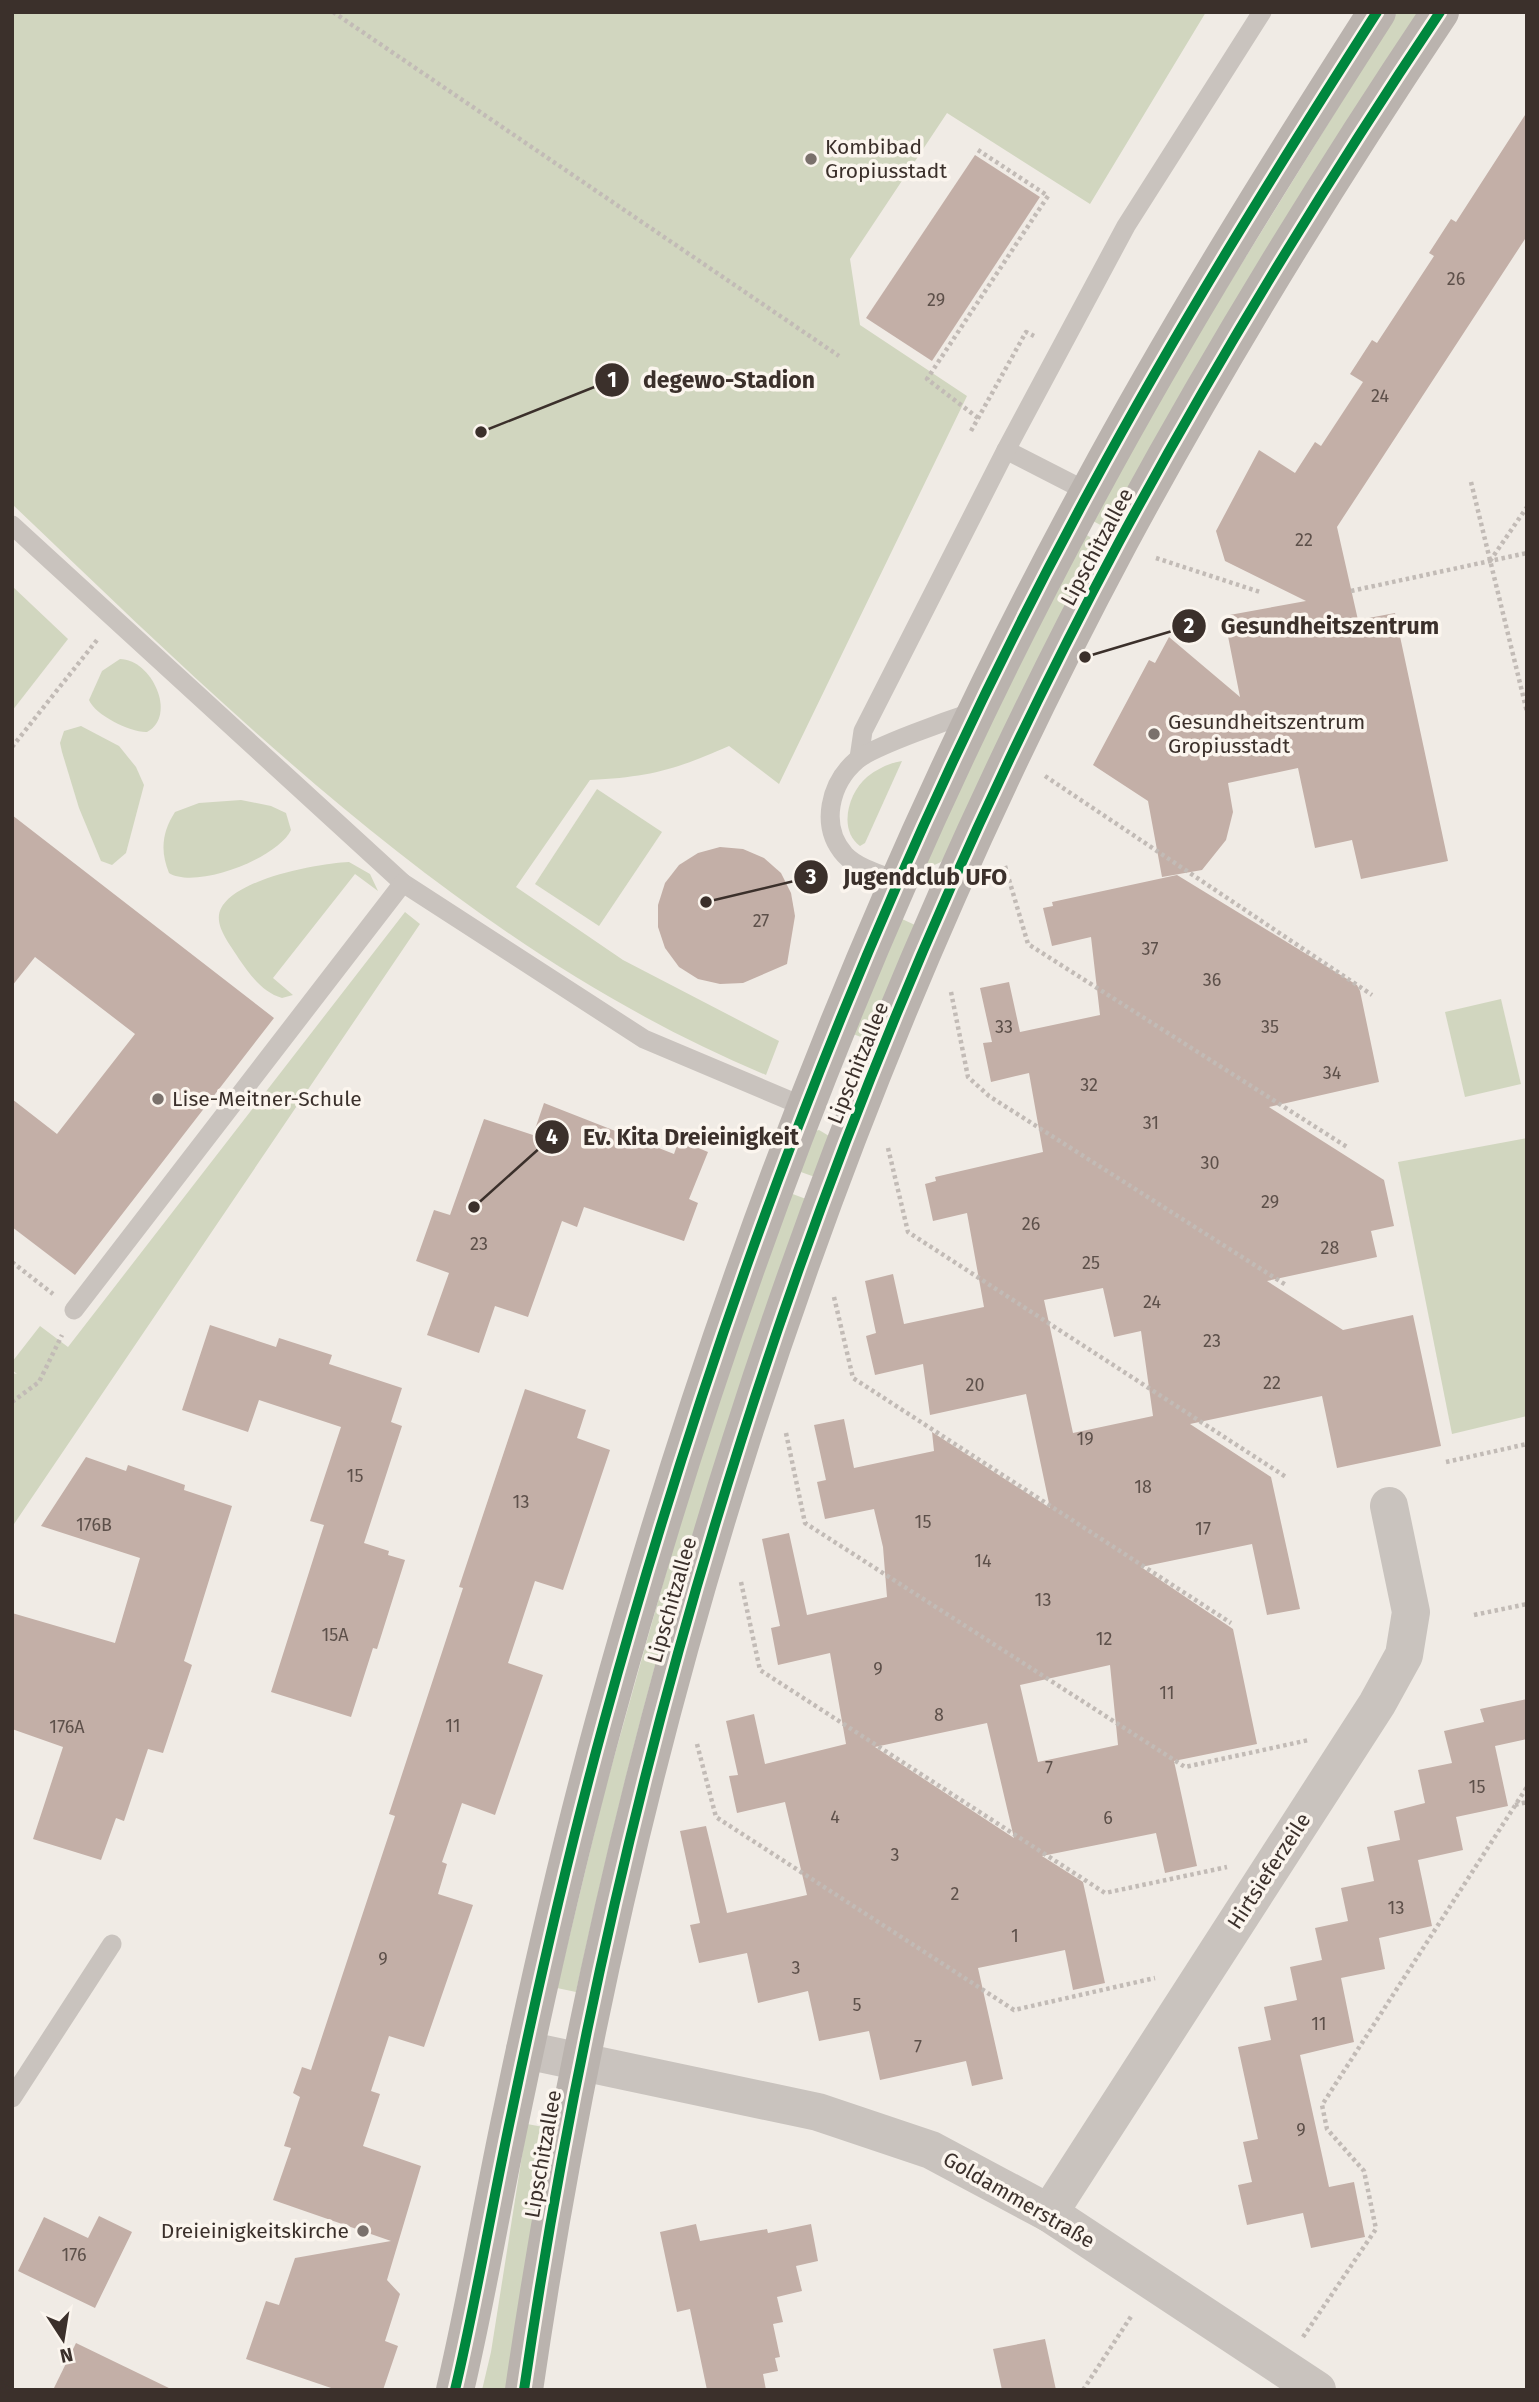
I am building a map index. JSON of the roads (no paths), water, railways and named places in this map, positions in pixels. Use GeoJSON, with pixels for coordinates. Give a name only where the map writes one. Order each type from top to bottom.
{"type":"FeatureCollection","features":[{"type":"Feature","properties":{"kind":"street","name":"Lipschitzallee"},"geometry":{"type":"LineString","coordinates":[[455,2390],[525,2050],[603,1726],[645,1579],[709,1374],[805,1107],[898,881],[977,711],[1088,492],[1219,262],[1377,12]]}},
{"type":"Feature","properties":{"kind":"street","name":"Lipschitzallee"},"geometry":{"type":"LineString","coordinates":[[524,2390],[565,2130],[623,1858],[699,1574],[762,1374],[853,1125],[945,902],[1063,652],[1180,433],[1322,193],[1440,12]]}},
{"type":"Feature","properties":{"kind":"street"},"geometry":{"type":"LineString","coordinates":[[898,881],[945,902]]}},
{"type":"Feature","properties":{"kind":"street"},"geometry":{"type":"LineString","coordinates":[[805,1107],[853,1125]]}},
{"type":"Feature","properties":{"kind":"street","name":"Hirtsieferzeile"},"geometry":{"type":"LineString","coordinates":[[1049,2213],[1377,1704],[1404,1655],[1410,1602],[1389,1506]]}},
{"type":"Feature","properties":{"kind":"street","name":"Goldammerstraße"},"geometry":{"type":"LineString","coordinates":[[525,2050],[818,2112],[876,2129],[931,2150],[1049,2213],[1317,2390]]}},
{"type":"Feature","properties":{"kind":"lane"},"geometry":{"type":"LineString","coordinates":[[859,758],[863,731],[1006,450],[1126,226],[1262,12]]}},
{"type":"Feature","properties":{"kind":"lane"},"geometry":{"type":"LineString","coordinates":[[1006,450],[1088,492]]}},
{"type":"Feature","properties":{"kind":"lane"},"geometry":{"type":"LineString","coordinates":[[12,525],[403,883],[644,1039],[805,1107]]}},
{"type":"Feature","properties":{"kind":"lane"},"geometry":{"type":"LineString","coordinates":[[898,881],[846,857],[835,835],[830,811],[832,795],[844,774],[859,758],[977,711]]}},
{"type":"Feature","properties":{"kind":"lane"},"geometry":{"type":"LineString","coordinates":[[74,1310],[403,883]]}},
{"type":"Feature","properties":{"kind":"lane"},"geometry":{"type":"LineString","coordinates":[[12,2098],[112,1944]]}},
{"type":"Feature","properties":{"kind":"place","name":"Kombibad Gropiusstadt"},"geometry":{"type":"Point","coordinates":[811,159]}},
{"type":"Feature","properties":{"kind":"place","name":"degewo-Stadion"},"geometry":{"type":"Point","coordinates":[481,432]}},
{"type":"Feature","properties":{"kind":"place","name":"Gesundheitszentrum"},"geometry":{"type":"Point","coordinates":[1085,657]}},
{"type":"Feature","properties":{"kind":"place","name":"Gesundheitszentrum Gropiusstadt"},"geometry":{"type":"Point","coordinates":[1154,734]}},
{"type":"Feature","properties":{"kind":"place","name":"Jugendclub UFO"},"geometry":{"type":"Point","coordinates":[706,902]}},
{"type":"Feature","properties":{"kind":"place","name":"Lise-Meitner-Schule"},"geometry":{"type":"Point","coordinates":[158,1099]}},
{"type":"Feature","properties":{"kind":"place","name":"Ev. Kita Dreieinigkeit"},"geometry":{"type":"Point","coordinates":[474,1207]}},
{"type":"Feature","properties":{"kind":"place","name":"Dreieinigkeitskirche"},"geometry":{"type":"Point","coordinates":[363,2231]}}]}
